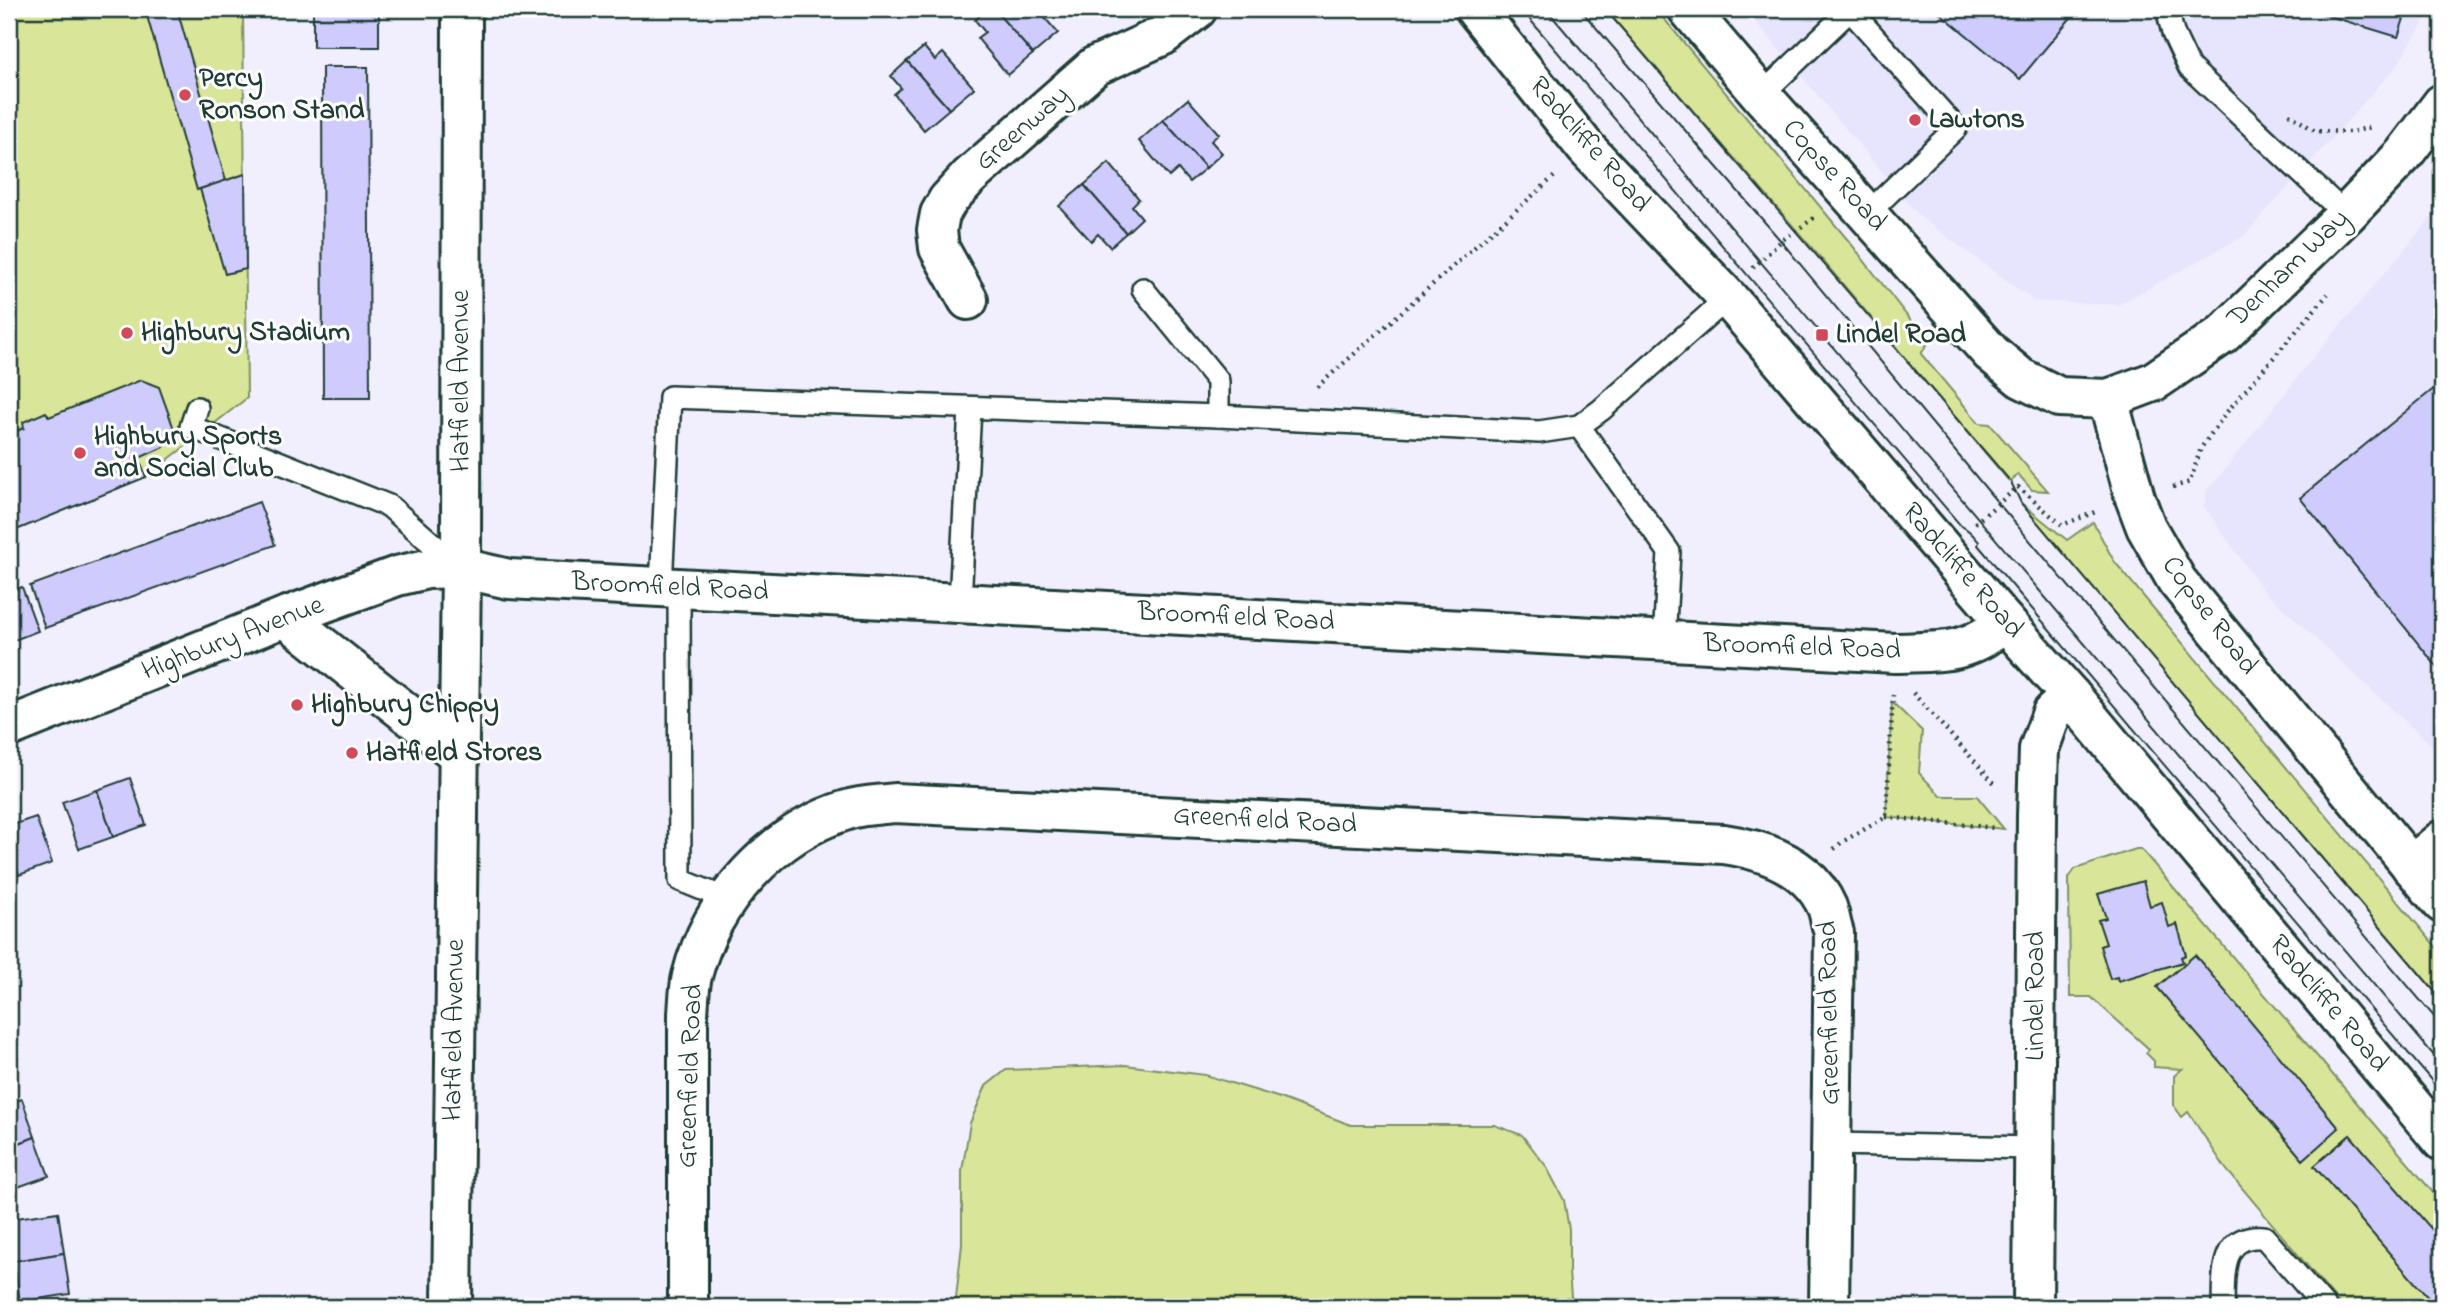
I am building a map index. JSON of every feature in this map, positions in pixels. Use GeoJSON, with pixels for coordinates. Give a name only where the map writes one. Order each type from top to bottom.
{"type":"FeatureCollection","features":[{"type":"Feature","properties":{"kind":"street","name":"Hatfield Avenue"},"geometry":{"type":"LineString","coordinates":[[452,1307],[461,568],[462,9]]}},
{"type":"Feature","properties":{"kind":"street","name":"Greenway"},"geometry":{"type":"LineString","coordinates":[[968,299],[939,248],[937,230],[940,214],[948,200],[969,177],[1095,66],[1162,36],[1197,9]]}},
{"type":"Feature","properties":{"kind":"street","name":"Radcliffe Road"},"geometry":{"type":"LineString","coordinates":[[1475,9],[1586,148],[1728,298],[2071,696],[2442,1140]]}},
{"type":"Feature","properties":{"kind":"street","name":"Copse Road"},"geometry":{"type":"LineString","coordinates":[[1688,9],[1991,353],[2021,378],[2059,397],[2108,399],[2135,498],[2146,527],[2177,581],[2442,903]]}},
{"type":"Feature","properties":{"kind":"street","name":"Denham Way"},"geometry":{"type":"LineString","coordinates":[[2108,399],[2153,382],[2222,335],[2346,215],[2404,154],[2442,104]]}},
{"type":"Feature","properties":{"kind":"street","name":"Broomfield Road"},"geometry":{"type":"LineString","coordinates":[[461,568],[509,579],[1664,642],[1894,662],[1952,651],[1986,638],[2005,622]]}},
{"type":"Feature","properties":{"kind":"street","name":"Highbury Avenue"},"geometry":{"type":"LineString","coordinates":[[9,727],[285,617],[397,576],[427,569],[461,568]]}},
{"type":"Feature","properties":{"kind":"street"},"geometry":{"type":"LineString","coordinates":[[285,617],[458,754]]}},
{"type":"Feature","properties":{"kind":"street","name":"Lindel Road"},"geometry":{"type":"LineString","coordinates":[[2033,1307],[2039,749],[2052,713],[2071,696]]}},
{"type":"Feature","properties":{"kind":"street","name":"Greenfield Road"},"geometry":{"type":"LineString","coordinates":[[688,1307],[688,1014],[692,977],[707,935],[755,864],[782,843],[814,822],[849,809],[895,803],[1724,844],[1746,847],[1791,864],[1805,877],[1827,906],[1834,933],[1829,1307]]}},
{"type":"Feature","properties":{"kind":"street"},"geometry":{"type":"LineString","coordinates":[[2412,866],[2442,840]]}},
{"type":"Feature","properties":{"kind":"lane"},"geometry":{"type":"LineString","coordinates":[[1761,95],[1850,9],[1956,128],[1858,203]]}},
{"type":"Feature","properties":{"kind":"lane"},"geometry":{"type":"LineString","coordinates":[[2168,9],[2174,33],[2189,67],[2346,215]]}},
{"type":"Feature","properties":{"kind":"lane"},"geometry":{"type":"LineString","coordinates":[[1143,289],[1218,381],[1217,416]]}},
{"type":"Feature","properties":{"kind":"lane"},"geometry":{"type":"LineString","coordinates":[[729,900],[680,880],[670,588],[670,397],[1217,416],[1539,432],[1579,426],[1601,410],[1728,298]]}},
{"type":"Feature","properties":{"kind":"lane"},"geometry":{"type":"LineString","coordinates":[[197,408],[191,427],[389,506],[461,568]]}},
{"type":"Feature","properties":{"kind":"lane"},"geometry":{"type":"LineString","coordinates":[[960,602],[970,408]]}},
{"type":"Feature","properties":{"kind":"lane"},"geometry":{"type":"LineString","coordinates":[[1579,426],[1668,552],[1664,642]]}},
{"type":"Feature","properties":{"kind":"lane"},"geometry":{"type":"LineString","coordinates":[[1832,1144],[2035,1148]]}},
{"type":"Feature","properties":{"kind":"lane"},"geometry":{"type":"LineString","coordinates":[[2223,1307],[2224,1263],[2238,1241],[2250,1236],[2264,1237],[2325,1307]]}},
{"type":"Feature","properties":{"kind":"path"},"geometry":{"type":"LineString","coordinates":[[2435,65],[2442,54]]}},
{"type":"Feature","properties":{"kind":"path"},"geometry":{"type":"LineString","coordinates":[[2269,143],[2290,113],[2315,131],[2351,132],[2379,125]]}},
{"type":"Feature","properties":{"kind":"path"},"geometry":{"type":"LineString","coordinates":[[1282,419],[1586,148]]}},
{"type":"Feature","properties":{"kind":"path"},"geometry":{"type":"LineString","coordinates":[[1728,298],[1760,259],[1858,203]]}},
{"type":"Feature","properties":{"kind":"path"},"geometry":{"type":"LineString","coordinates":[[1971,526],[2018,487],[2062,525],[2135,498],[2190,482],[2201,449],[2226,413],[2330,292]]}},
{"type":"Feature","properties":{"kind":"path"},"geometry":{"type":"LineString","coordinates":[[1885,817],[1894,662]]}},
{"type":"Feature","properties":{"kind":"path"},"geometry":{"type":"LineString","coordinates":[[1894,662],[2037,830]]}},
{"type":"Feature","properties":{"kind":"path"},"geometry":{"type":"LineString","coordinates":[[1805,877],[1842,842],[1885,817],[2037,830]]}},
{"type":"Feature","properties":{"kind":"shaded area"},"geometry":{"type":"Polygon","coordinates":[[[1745,9],[2432,9],[2396,67],[2244,236],[2118,305],[2034,301],[1919,216],[1745,9]]]}},
{"type":"Feature","properties":{"kind":"shaded area"},"geometry":{"type":"Polygon","coordinates":[[[2442,205],[2442,755],[2263,590],[2204,507],[2206,490],[2320,349],[2442,205]]]}},
{"type":"Feature","properties":{"kind":"green space","name":"Highbury Stadium"},"geometry":{"type":"Polygon","coordinates":[[[9,9],[243,9],[247,398],[146,477],[9,533],[9,9]]]}},
{"type":"Feature","properties":{"kind":"green space"},"geometry":{"type":"Polygon","coordinates":[[[1605,9],[1656,9],[1852,245],[1928,343],[1921,354],[1979,423],[1990,424],[2048,491],[2032,490],[2018,474],[2011,482],[2008,480],[1605,9]]]}},
{"type":"Feature","properties":{"kind":"green space"},"geometry":{"type":"Polygon","coordinates":[[[2021,503],[2067,540],[2093,522],[2114,561],[2442,954],[2442,1000],[2021,503]]]}},
{"type":"Feature","properties":{"kind":"green space"},"geometry":{"type":"Polygon","coordinates":[[[1892,702],[1922,731],[1919,773],[1941,796],[1977,796],[2004,829],[1886,817],[1892,702]]]}},
{"type":"Feature","properties":{"kind":"green space"},"geometry":{"type":"Polygon","coordinates":[[[2141,849],[2442,1203],[2442,1307],[2342,1307],[2226,1169],[2188,1112],[2182,1117],[2174,1106],[2174,1076],[2182,1069],[2154,1067],[2154,1061],[2146,1053],[2149,1049],[2091,997],[2070,997],[2069,878],[2075,869],[2141,849]]]}},
{"type":"Feature","properties":{"kind":"green space"},"geometry":{"type":"Polygon","coordinates":[[[1125,1065],[1205,1075],[1277,1097],[1351,1125],[1494,1125],[1522,1135],[1546,1166],[1564,1200],[1569,1229],[1572,1307],[955,1307],[962,1244],[962,1171],[970,1123],[986,1086],[1006,1070],[1125,1065]]]}},
{"type":"Feature","properties":{"kind":"building","name":"Percy Ronson Stand"},"geometry":{"type":"Polygon","coordinates":[[[145,9],[177,9],[226,181],[197,190],[145,9]]]}},
{"type":"Feature","properties":{"kind":"building"},"geometry":{"type":"Polygon","coordinates":[[[313,9],[379,9],[379,47],[313,47],[313,9]]]}},
{"type":"Feature","properties":{"kind":"building"},"geometry":{"type":"Polygon","coordinates":[[[987,9],[994,9],[1033,54],[1008,75],[977,38],[985,32],[975,20],[987,9]]]}},
{"type":"Feature","properties":{"kind":"building"},"geometry":{"type":"Polygon","coordinates":[[[994,9],[1037,9],[1058,33],[1033,54],[994,9]]]}},
{"type":"Feature","properties":{"kind":"building"},"geometry":{"type":"Polygon","coordinates":[[[1935,9],[2078,9],[2020,79],[1935,9]]]}},
{"type":"Feature","properties":{"kind":"building"},"geometry":{"type":"Polygon","coordinates":[[[2306,9],[2407,9],[2398,37],[2306,9]]]}},
{"type":"Feature","properties":{"kind":"building"},"geometry":{"type":"Polygon","coordinates":[[[924,47],[935,60],[943,53],[974,88],[949,109],[907,61],[924,47]]]}},
{"type":"Feature","properties":{"kind":"building"},"geometry":{"type":"Polygon","coordinates":[[[907,61],[949,109],[924,130],[894,94],[901,88],[891,76],[907,61]]]}},
{"type":"Feature","properties":{"kind":"building"},"geometry":{"type":"Polygon","coordinates":[[[322,67],[368,67],[370,398],[323,398],[322,67]]]}},
{"type":"Feature","properties":{"kind":"building"},"geometry":{"type":"Polygon","coordinates":[[[1188,99],[1219,134],[1211,141],[1222,153],[1206,168],[1163,120],[1188,99]]]}},
{"type":"Feature","properties":{"kind":"building"},"geometry":{"type":"Polygon","coordinates":[[[1163,120],[1206,168],[1189,182],[1178,169],[1169,177],[1139,141],[1163,120]]]}},
{"type":"Feature","properties":{"kind":"building"},"geometry":{"type":"Polygon","coordinates":[[[1109,163],[1139,199],[1132,206],[1142,218],[1126,233],[1084,185],[1109,163]]]}},
{"type":"Feature","properties":{"kind":"building"},"geometry":{"type":"Polygon","coordinates":[[[245,174],[246,269],[225,274],[200,189],[245,174]]]}},
{"type":"Feature","properties":{"kind":"building"},"geometry":{"type":"Polygon","coordinates":[[[1084,185],[1126,233],[1110,247],[1098,234],[1091,241],[1059,206],[1084,185]]]}},
{"type":"Feature","properties":{"kind":"building","name":"Highbury Sports and Social Club"},"geometry":{"type":"Polygon","coordinates":[[[141,380],[159,387],[174,429],[164,447],[139,458],[146,477],[9,533],[9,504],[12,503],[9,496],[9,434],[24,428],[23,422],[46,412],[49,417],[141,380]]]}},
{"type":"Feature","properties":{"kind":"building"},"geometry":{"type":"Polygon","coordinates":[[[2442,382],[2442,673],[2300,498],[2442,382]]]}},
{"type":"Feature","properties":{"kind":"building"},"geometry":{"type":"Polygon","coordinates":[[[259,502],[275,545],[45,628],[30,586],[259,502]]]}},
{"type":"Feature","properties":{"kind":"building"},"geometry":{"type":"Polygon","coordinates":[[[22,587],[38,631],[9,642],[9,592],[22,587]]]}},
{"type":"Feature","properties":{"kind":"building"},"geometry":{"type":"Polygon","coordinates":[[[130,778],[146,825],[113,837],[97,790],[130,778]]]}},
{"type":"Feature","properties":{"kind":"building"},"geometry":{"type":"Polygon","coordinates":[[[97,790],[113,837],[79,849],[62,802],[97,790]]]}},
{"type":"Feature","properties":{"kind":"building"},"geometry":{"type":"Polygon","coordinates":[[[36,817],[52,863],[19,875],[9,846],[9,826],[36,817]]]}},
{"type":"Feature","properties":{"kind":"building"},"geometry":{"type":"Polygon","coordinates":[[[9,846],[19,875],[9,879],[9,846]]]}},
{"type":"Feature","properties":{"kind":"building"},"geometry":{"type":"Polygon","coordinates":[[[2143,881],[2150,906],[2162,902],[2169,927],[2177,924],[2186,955],[2181,957],[2183,962],[2118,981],[2117,977],[2110,979],[2100,946],[2106,944],[2098,920],[2106,918],[2098,894],[2143,881]]]}},
{"type":"Feature","properties":{"kind":"building"},"geometry":{"type":"Polygon","coordinates":[[[2195,955],[2339,1128],[2303,1160],[2157,987],[2195,955]]]}},
{"type":"Feature","properties":{"kind":"building"},"geometry":{"type":"Polygon","coordinates":[[[22,1099],[35,1137],[9,1147],[9,1103],[22,1099]]]}},
{"type":"Feature","properties":{"kind":"building"},"geometry":{"type":"Polygon","coordinates":[[[2350,1135],[2442,1241],[2442,1307],[2436,1307],[2314,1166],[2350,1135]]]}},
{"type":"Feature","properties":{"kind":"building"},"geometry":{"type":"Polygon","coordinates":[[[35,1137],[49,1176],[9,1190],[9,1147],[35,1137]]]}},
{"type":"Feature","properties":{"kind":"building"},"geometry":{"type":"Polygon","coordinates":[[[58,1212],[64,1253],[14,1261],[9,1219],[58,1212]]]}},
{"type":"Feature","properties":{"kind":"building"},"geometry":{"type":"Polygon","coordinates":[[[64,1253],[70,1294],[20,1302],[14,1261],[64,1253]]]}},
{"type":"Feature","properties":{"kind":"tram line"},"geometry":{"type":"LineString","coordinates":[[1521,9],[1961,526],[1975,537],[1978,545],[2442,1093]]}},
{"type":"Feature","properties":{"kind":"tram line"},"geometry":{"type":"LineString","coordinates":[[1546,9],[2442,1065]]}},
{"type":"Feature","properties":{"kind":"tram line"},"geometry":{"type":"LineString","coordinates":[[1580,9],[1781,241],[1998,503],[2442,1026]]}},
{"type":"Feature","properties":{"kind":"tram line"},"geometry":{"type":"LineString","coordinates":[[1605,9],[2011,482],[2021,503],[2442,1000]]}},
{"type":"Feature","properties":{"kind":"place","name":"Percy Ronson Stand"},"geometry":{"type":"Point","coordinates":[185,95]}},
{"type":"Feature","properties":{"kind":"place","name":"Lawtons"},"geometry":{"type":"Point","coordinates":[1915,120]}},
{"type":"Feature","properties":{"kind":"place","name":"Highbury Stadium"},"geometry":{"type":"Point","coordinates":[127,333]}},
{"type":"Feature","properties":{"kind":"place","name":"Lindel Road"},"geometry":{"type":"Point","coordinates":[1822,335]}},
{"type":"Feature","properties":{"kind":"place","name":"Highbury Sports and Social Club"},"geometry":{"type":"Point","coordinates":[80,453]}},
{"type":"Feature","properties":{"kind":"place","name":"Highbury Chippy"},"geometry":{"type":"Point","coordinates":[297,705]}},
{"type":"Feature","properties":{"kind":"place","name":"Hatfield Stores"},"geometry":{"type":"Point","coordinates":[352,753]}}]}
